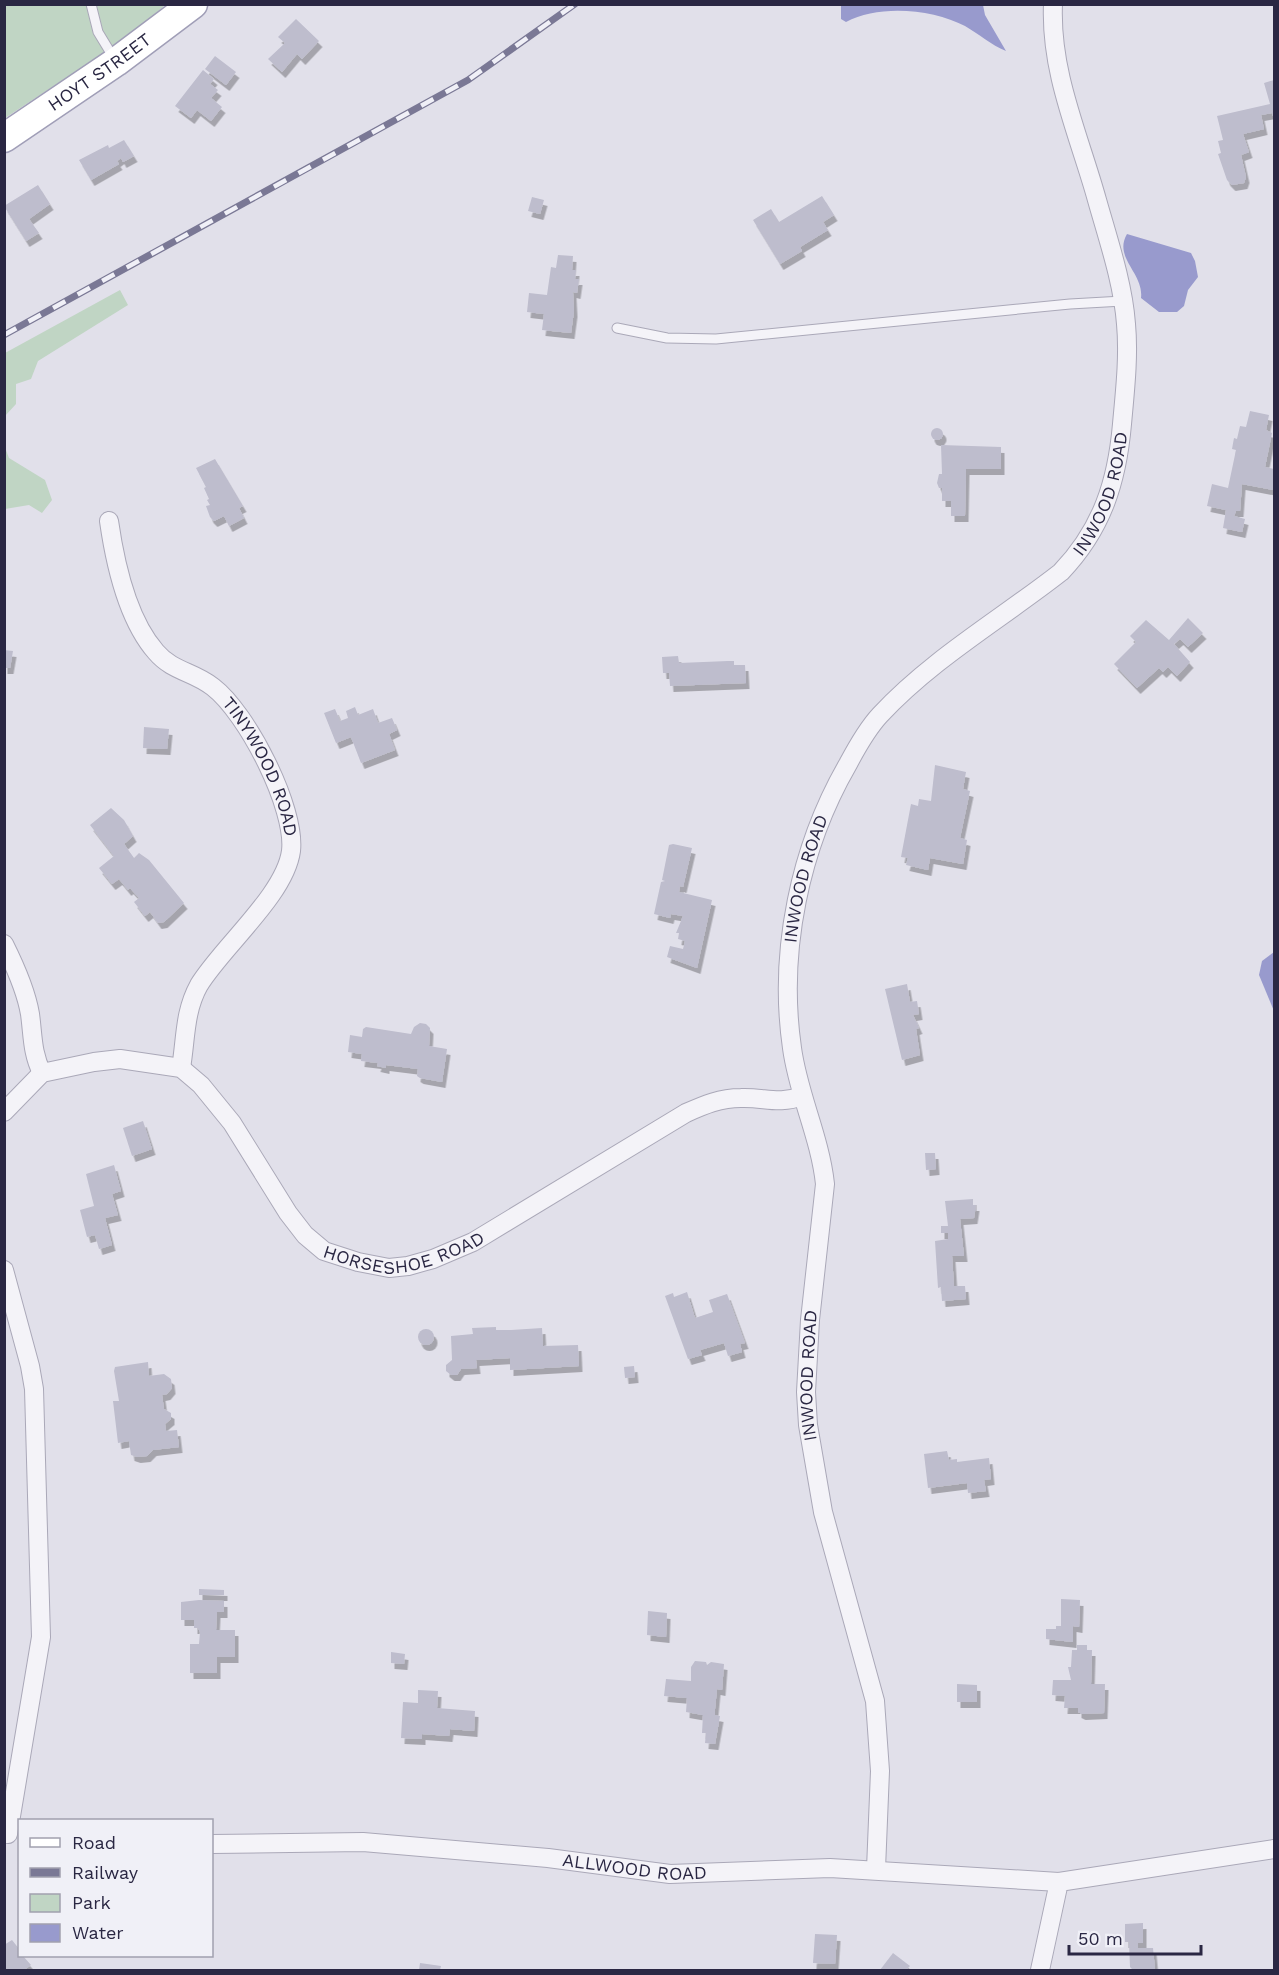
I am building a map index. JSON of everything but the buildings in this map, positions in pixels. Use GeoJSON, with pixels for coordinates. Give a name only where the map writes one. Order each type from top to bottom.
{"type":"FeatureCollection","features":[{"type":"Feature","properties":{"kind":"main road","name":"HOYT STREET"},"geometry":{"type":"LineString","coordinates":[[4,138],[116,62],[193,4]]}},
{"type":"Feature","properties":{"kind":"street","name":"INWOOD ROAD"},"geometry":{"type":"LineString","coordinates":[[876,1869],[880,1771],[875,1701],[825,1522],[808,1425],[806,1392],[810,1320],[825,1184],[823,1162],[802,1096],[792,1048],[788,1010],[791,951],[799,891],[811,844],[828,800],[862,739],[891,703],[920,677],[1061,572],[1081,551],[1095,529],[1109,499],[1120,449],[1127,345],[1123,301],[1096,198],[1065,98],[1056,48],[1053,4]]}},
{"type":"Feature","properties":{"kind":"street","name":"TINYWOOD ROAD"},"geometry":{"type":"LineString","coordinates":[[109,521],[113,550],[136,619],[154,650],[168,666],[197,676],[210,685],[239,713],[262,753],[291,835],[290,853],[273,888],[200,984],[188,1010],[181,1068]]}},
{"type":"Feature","properties":{"kind":"street"},"geometry":{"type":"LineString","coordinates":[[4,944],[24,989],[30,1014],[33,1054],[42,1073]]}},
{"type":"Feature","properties":{"kind":"street"},"geometry":{"type":"LineString","coordinates":[[4,1112],[42,1073],[120,1059],[181,1068]]}},
{"type":"Feature","properties":{"kind":"street","name":"HORSESHOE ROAD"},"geometry":{"type":"LineString","coordinates":[[181,1068],[201,1085],[231,1122],[288,1213],[305,1235],[324,1251],[358,1262],[388,1268],[408,1266],[433,1259],[473,1242],[686,1113],[713,1101],[741,1098],[785,1103],[802,1096]]}},
{"type":"Feature","properties":{"kind":"street"},"geometry":{"type":"LineString","coordinates":[[4,1270],[34,1389],[41,1637],[11,1834]]}},
{"type":"Feature","properties":{"kind":"street","name":"ALLWOOD ROAD"},"geometry":{"type":"LineString","coordinates":[[213,1844],[363,1842],[548,1858],[670,1874],[830,1868],[876,1869],[1059,1882],[1275,1849]]}},
{"type":"Feature","properties":{"kind":"street"},"geometry":{"type":"LineString","coordinates":[[1040,1971],[1059,1882]]}},
{"type":"Feature","properties":{"kind":"lane"},"geometry":{"type":"LineString","coordinates":[[91,4],[98,32],[116,62]]}},
{"type":"Feature","properties":{"kind":"lane"},"geometry":{"type":"LineString","coordinates":[[617,328],[667,338],[716,339],[1058,305],[1123,301]]}},
{"type":"Feature","properties":{"kind":"green space"},"geometry":{"type":"Polygon","coordinates":[[[5,5],[165,5],[133,34],[5,118],[5,5]]]}},
{"type":"Feature","properties":{"kind":"green space"},"geometry":{"type":"Polygon","coordinates":[[[120,290],[128,305],[38,361],[31,379],[16,384],[16,404],[5,416],[5,353],[120,290]]]}},
{"type":"Feature","properties":{"kind":"green space"},"geometry":{"type":"Polygon","coordinates":[[[4,445],[9,458],[45,480],[52,500],[42,513],[29,505],[5,509],[4,445]]]}},
{"type":"Feature","properties":{"kind":"water"},"geometry":{"type":"Polygon","coordinates":[[[841,5],[983,5],[985,15],[1006,51],[965,26],[938,16],[890,11],[859,16],[846,22],[841,19],[841,5]]]}},
{"type":"Feature","properties":{"kind":"water"},"geometry":{"type":"Polygon","coordinates":[[[1127,234],[1191,253],[1198,277],[1188,290],[1184,306],[1177,312],[1159,312],[1141,298],[1141,289],[1124,251],[1127,234]]]}},
{"type":"Feature","properties":{"kind":"water"},"geometry":{"type":"Polygon","coordinates":[[[1274,952],[1274,1011],[1259,975],[1262,961],[1274,952]]]}},
{"type":"Feature","properties":{"kind":"railway"},"geometry":{"type":"LineString","coordinates":[[4,335],[468,80],[575,4]]}}]}
